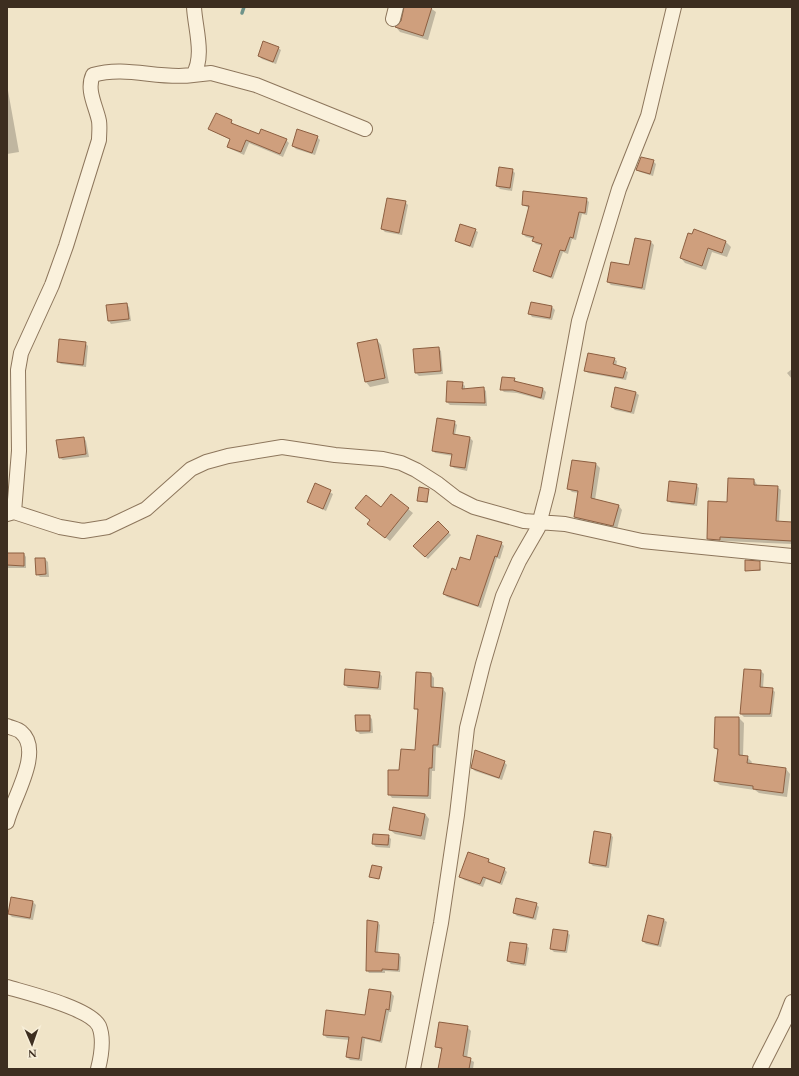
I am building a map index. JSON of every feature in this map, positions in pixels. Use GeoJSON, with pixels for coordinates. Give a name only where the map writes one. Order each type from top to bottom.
{"type":"FeatureCollection","features":[{"type":"Feature","properties":{"kind":"street"},"geometry":{"type":"LineString","coordinates":[[193,75],[198,68],[199,53],[194,7]]}},
{"type":"Feature","properties":{"kind":"street"},"geometry":{"type":"LineString","coordinates":[[413,1069],[441,923],[457,815],[467,728],[483,664],[503,596],[519,561],[538,528],[548,490],[579,321],[619,189],[648,116],[674,7]]}},
{"type":"Feature","properties":{"kind":"street"},"geometry":{"type":"LineString","coordinates":[[364,129],[256,85],[211,73],[178,77],[125,70],[106,71],[93,75],[90,81],[90,91],[99,123],[99,140],[66,246],[52,285],[21,353],[18,370],[10,513],[60,527],[83,531],[108,527],[146,509],[191,469],[206,462],[228,456],[282,447],[335,455],[377,458],[401,463],[416,470],[456,498],[474,507],[524,521],[565,524],[642,541],[792,556]]}},
{"type":"Feature","properties":{"kind":"street"},"geometry":{"type":"LineString","coordinates":[[7,726],[21,731],[28,740],[30,755],[7,822]]}},
{"type":"Feature","properties":{"kind":"street"},"geometry":{"type":"LineString","coordinates":[[7,987],[58,1002],[94,1020],[100,1032],[98,1069]]}},
{"type":"Feature","properties":{"kind":"street"},"geometry":{"type":"LineString","coordinates":[[760,1069],[785,1020],[792,1002]]}},
{"type":"Feature","properties":{"kind":"building"},"geometry":{"type":"Polygon","coordinates":[[[404,7],[432,7],[423,36],[395,27],[401,21],[404,7]]]}},
{"type":"Feature","properties":{"kind":"building"},"geometry":{"type":"Polygon","coordinates":[[[263,41],[279,47],[273,62],[258,56],[263,41]]]}},
{"type":"Feature","properties":{"kind":"building"},"geometry":{"type":"Polygon","coordinates":[[[216,113],[232,120],[231,123],[259,134],[261,129],[287,139],[280,154],[246,140],[241,152],[227,147],[230,139],[208,129],[216,113]]]}},
{"type":"Feature","properties":{"kind":"building"},"geometry":{"type":"Polygon","coordinates":[[[297,129],[318,136],[312,153],[292,146],[297,129]]]}},
{"type":"Feature","properties":{"kind":"building"},"geometry":{"type":"Polygon","coordinates":[[[641,157],[654,160],[650,174],[636,170],[641,157]]]}},
{"type":"Feature","properties":{"kind":"building"},"geometry":{"type":"Polygon","coordinates":[[[499,167],[513,169],[510,188],[496,186],[499,167]]]}},
{"type":"Feature","properties":{"kind":"building"},"geometry":{"type":"Polygon","coordinates":[[[523,191],[587,198],[585,213],[579,212],[573,238],[570,237],[565,251],[560,250],[551,277],[533,271],[542,244],[532,241],[534,237],[522,234],[529,206],[522,205],[523,191]]]}},
{"type":"Feature","properties":{"kind":"building"},"geometry":{"type":"Polygon","coordinates":[[[387,198],[406,201],[399,233],[381,229],[387,198]]]}},
{"type":"Feature","properties":{"kind":"building"},"geometry":{"type":"Polygon","coordinates":[[[460,224],[476,229],[470,246],[455,241],[460,224]]]}},
{"type":"Feature","properties":{"kind":"building"},"geometry":{"type":"Polygon","coordinates":[[[694,229],[726,241],[722,253],[708,248],[702,266],[680,258],[688,233],[692,234],[694,229]]]}},
{"type":"Feature","properties":{"kind":"building"},"geometry":{"type":"Polygon","coordinates":[[[635,238],[651,241],[642,288],[607,282],[611,262],[629,265],[635,238]]]}},
{"type":"Feature","properties":{"kind":"building"},"geometry":{"type":"Polygon","coordinates":[[[531,302],[552,306],[550,318],[528,314],[531,302]]]}},
{"type":"Feature","properties":{"kind":"building"},"geometry":{"type":"Polygon","coordinates":[[[127,303],[129,319],[108,321],[106,305],[127,303]]]}},
{"type":"Feature","properties":{"kind":"building"},"geometry":{"type":"Polygon","coordinates":[[[59,339],[86,342],[83,365],[57,362],[59,339]]]}},
{"type":"Feature","properties":{"kind":"building"},"geometry":{"type":"Polygon","coordinates":[[[377,339],[385,378],[365,382],[357,343],[377,339]]]}},
{"type":"Feature","properties":{"kind":"building"},"geometry":{"type":"Polygon","coordinates":[[[439,347],[441,371],[415,373],[413,349],[439,347]]]}},
{"type":"Feature","properties":{"kind":"building"},"geometry":{"type":"Polygon","coordinates":[[[588,353],[615,358],[613,364],[626,368],[623,378],[584,371],[588,353]]]}},
{"type":"Feature","properties":{"kind":"building"},"geometry":{"type":"Polygon","coordinates":[[[502,377],[515,378],[514,381],[543,388],[541,398],[513,390],[500,390],[502,377]]]}},
{"type":"Feature","properties":{"kind":"building"},"geometry":{"type":"Polygon","coordinates":[[[447,381],[463,382],[462,389],[484,387],[485,403],[446,402],[447,381]]]}},
{"type":"Feature","properties":{"kind":"building"},"geometry":{"type":"Polygon","coordinates":[[[615,387],[636,392],[631,412],[611,407],[615,387]]]}},
{"type":"Feature","properties":{"kind":"building"},"geometry":{"type":"Polygon","coordinates":[[[437,418],[455,421],[453,434],[470,437],[465,468],[450,466],[452,454],[432,451],[437,418]]]}},
{"type":"Feature","properties":{"kind":"building"},"geometry":{"type":"Polygon","coordinates":[[[84,437],[86,454],[59,458],[56,440],[84,437]]]}},
{"type":"Feature","properties":{"kind":"building"},"geometry":{"type":"Polygon","coordinates":[[[572,460],[596,463],[591,498],[619,505],[613,526],[574,517],[578,491],[567,489],[572,460]]]}},
{"type":"Feature","properties":{"kind":"building"},"geometry":{"type":"Polygon","coordinates":[[[728,478],[754,479],[754,485],[778,486],[776,521],[792,522],[792,541],[720,537],[720,540],[707,539],[708,501],[727,502],[728,478]]]}},
{"type":"Feature","properties":{"kind":"building"},"geometry":{"type":"Polygon","coordinates":[[[669,481],[697,484],[694,504],[667,501],[669,481]]]}},
{"type":"Feature","properties":{"kind":"building"},"geometry":{"type":"Polygon","coordinates":[[[315,483],[331,490],[323,509],[307,502],[315,483]]]}},
{"type":"Feature","properties":{"kind":"building"},"geometry":{"type":"Polygon","coordinates":[[[419,487],[429,489],[427,502],[417,501],[419,487]]]}},
{"type":"Feature","properties":{"kind":"building"},"geometry":{"type":"Polygon","coordinates":[[[391,494],[409,508],[385,538],[367,524],[370,520],[355,508],[366,495],[381,507],[391,494]]]}},
{"type":"Feature","properties":{"kind":"building"},"geometry":{"type":"Polygon","coordinates":[[[438,521],[449,532],[425,557],[413,546],[438,521]]]}},
{"type":"Feature","properties":{"kind":"building"},"geometry":{"type":"Polygon","coordinates":[[[477,535],[502,542],[497,557],[495,556],[478,606],[443,594],[452,568],[456,570],[460,557],[470,560],[477,535]]]}},
{"type":"Feature","properties":{"kind":"building"},"geometry":{"type":"Polygon","coordinates":[[[7,553],[24,553],[24,566],[7,565],[7,553]]]}},
{"type":"Feature","properties":{"kind":"building"},"geometry":{"type":"Polygon","coordinates":[[[35,558],[45,558],[46,574],[36,575],[35,558]]]}},
{"type":"Feature","properties":{"kind":"building"},"geometry":{"type":"Polygon","coordinates":[[[745,560],[760,561],[760,570],[745,571],[745,560]]]}},
{"type":"Feature","properties":{"kind":"building"},"geometry":{"type":"Polygon","coordinates":[[[345,669],[380,672],[378,688],[344,685],[345,669]]]}},
{"type":"Feature","properties":{"kind":"building"},"geometry":{"type":"Polygon","coordinates":[[[744,669],[761,670],[760,687],[773,688],[770,714],[740,714],[744,669]]]}},
{"type":"Feature","properties":{"kind":"building"},"geometry":{"type":"Polygon","coordinates":[[[416,672],[431,673],[431,687],[443,688],[438,745],[433,745],[432,768],[429,768],[428,796],[388,795],[388,770],[399,770],[401,749],[415,750],[418,709],[414,709],[416,672]]]}},
{"type":"Feature","properties":{"kind":"building"},"geometry":{"type":"Polygon","coordinates":[[[355,715],[370,715],[370,731],[356,731],[355,715]]]}},
{"type":"Feature","properties":{"kind":"building"},"geometry":{"type":"Polygon","coordinates":[[[715,717],[739,717],[739,755],[748,756],[747,763],[786,768],[783,793],[753,789],[753,786],[714,781],[718,749],[714,748],[715,717]]]}},
{"type":"Feature","properties":{"kind":"building"},"geometry":{"type":"Polygon","coordinates":[[[475,750],[505,761],[499,778],[471,768],[475,750]]]}},
{"type":"Feature","properties":{"kind":"building"},"geometry":{"type":"Polygon","coordinates":[[[393,807],[425,814],[421,836],[389,830],[393,807]]]}},
{"type":"Feature","properties":{"kind":"building"},"geometry":{"type":"Polygon","coordinates":[[[594,831],[611,834],[606,866],[589,863],[594,831]]]}},
{"type":"Feature","properties":{"kind":"building"},"geometry":{"type":"Polygon","coordinates":[[[373,834],[389,835],[388,845],[372,844],[373,834]]]}},
{"type":"Feature","properties":{"kind":"building"},"geometry":{"type":"Polygon","coordinates":[[[468,852],[489,859],[488,862],[505,868],[500,883],[483,877],[480,884],[459,877],[468,852]]]}},
{"type":"Feature","properties":{"kind":"building"},"geometry":{"type":"Polygon","coordinates":[[[372,865],[382,867],[379,879],[369,877],[372,865]]]}},
{"type":"Feature","properties":{"kind":"building"},"geometry":{"type":"Polygon","coordinates":[[[11,897],[33,901],[30,918],[8,914],[11,897]]]}},
{"type":"Feature","properties":{"kind":"building"},"geometry":{"type":"Polygon","coordinates":[[[516,898],[537,903],[533,918],[513,913],[516,898]]]}},
{"type":"Feature","properties":{"kind":"building"},"geometry":{"type":"Polygon","coordinates":[[[648,915],[664,919],[658,945],[642,941],[648,915]]]}},
{"type":"Feature","properties":{"kind":"building"},"geometry":{"type":"Polygon","coordinates":[[[367,920],[378,922],[375,952],[399,954],[398,970],[382,969],[382,971],[366,971],[367,920]]]}},
{"type":"Feature","properties":{"kind":"building"},"geometry":{"type":"Polygon","coordinates":[[[553,929],[568,931],[565,951],[550,949],[553,929]]]}},
{"type":"Feature","properties":{"kind":"building"},"geometry":{"type":"Polygon","coordinates":[[[510,942],[527,944],[524,964],[507,961],[510,942]]]}},
{"type":"Feature","properties":{"kind":"building"},"geometry":{"type":"Polygon","coordinates":[[[369,989],[391,992],[389,1010],[386,1009],[380,1041],[362,1037],[359,1059],[346,1057],[349,1037],[323,1035],[326,1010],[365,1015],[369,989]]]}},
{"type":"Feature","properties":{"kind":"building"},"geometry":{"type":"Polygon","coordinates":[[[439,1022],[468,1026],[463,1056],[471,1058],[469,1069],[438,1069],[442,1048],[435,1047],[439,1022]]]}},
{"type":"Feature","properties":{"kind":"waterway"},"geometry":{"type":"LineString","coordinates":[[242,13],[244,7]]}}]}
